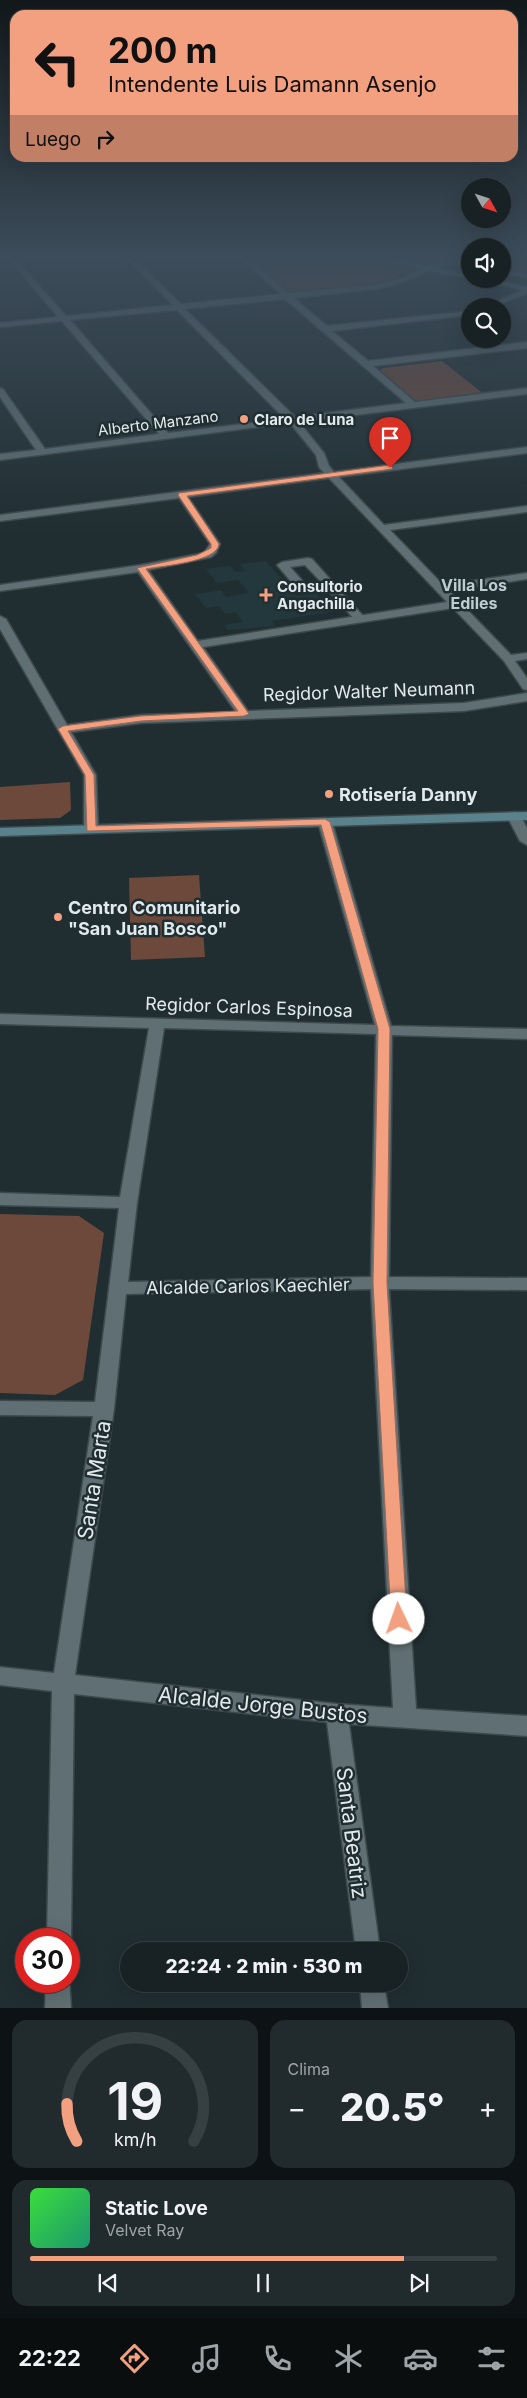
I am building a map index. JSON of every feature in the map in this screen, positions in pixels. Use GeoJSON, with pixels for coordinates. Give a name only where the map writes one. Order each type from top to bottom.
{"type":"FeatureCollection","features":[{"type":"Feature","properties":{"kind":"street"},"geometry":{"type":"LineString","coordinates":[[91,349],[166,436]]}},
{"type":"Feature","properties":{"kind":"street"},"geometry":{"type":"LineString","coordinates":[[219,349],[292,420],[321,455],[324,467],[331,475],[508,659],[527,686]]}},
{"type":"Feature","properties":{"kind":"street"},"geometry":{"type":"LineString","coordinates":[[348,349],[413,405]]}},
{"type":"Feature","properties":{"kind":"street"},"geometry":{"type":"LineString","coordinates":[[366,364],[496,349]]}},
{"type":"Feature","properties":{"kind":"street","name":"Alberto Manzano"},"geometry":{"type":"LineString","coordinates":[[0,457],[527,390]]}},
{"type":"Feature","properties":{"kind":"street"},"geometry":{"type":"LineString","coordinates":[[0,391],[42,451]]}},
{"type":"Feature","properties":{"kind":"street"},"geometry":{"type":"LineString","coordinates":[[0,518],[527,450]]}},
{"type":"Feature","properties":{"kind":"street"},"geometry":{"type":"LineString","coordinates":[[0,588],[141,568],[199,557],[212,551],[215,548],[215,544],[182,495]]}},
{"type":"Feature","properties":{"kind":"street"},"geometry":{"type":"LineString","coordinates":[[381,528],[527,509]]}},
{"type":"Feature","properties":{"kind":"street"},"geometry":{"type":"LineString","coordinates":[[141,568],[244,714]]}},
{"type":"Feature","properties":{"kind":"street"},"geometry":{"type":"LineString","coordinates":[[440,589],[527,576]]}},
{"type":"Feature","properties":{"kind":"street"},"geometry":{"type":"LineString","coordinates":[[330,586],[360,619]]}},
{"type":"Feature","properties":{"kind":"street"},"geometry":{"type":"LineString","coordinates":[[195,645],[456,604]]}},
{"type":"Feature","properties":{"kind":"street"},"geometry":{"type":"LineString","coordinates":[[0,619],[90,775],[91,829]]}},
{"type":"Feature","properties":{"kind":"street"},"geometry":{"type":"LineString","coordinates":[[508,659],[527,656]]}},
{"type":"Feature","properties":{"kind":"street","name":"Regidor Walter Neumann"},"geometry":{"type":"LineString","coordinates":[[63,729],[141,718],[464,707],[527,697]]}},
{"type":"Feature","properties":{"kind":"street"},"geometry":{"type":"LineString","coordinates":[[0,832],[521,816],[527,841]]}},
{"type":"Feature","properties":{"kind":"street"},"geometry":{"type":"LineString","coordinates":[[325,822],[384,1029],[380,1283],[405,1718]]}},
{"type":"Feature","properties":{"kind":"street","name":"Regidor Carlos Espinosa"},"geometry":{"type":"LineString","coordinates":[[0,1019],[527,1034]]}},
{"type":"Feature","properties":{"kind":"street","name":"Santa Marta"},"geometry":{"type":"LineString","coordinates":[[59,1928],[63,1684],[104,1409],[120,1288],[128,1203],[156,1022]]}},
{"type":"Feature","properties":{"kind":"street"},"geometry":{"type":"LineString","coordinates":[[0,1199],[128,1203]]}},
{"type":"Feature","properties":{"kind":"street","name":"Alcalde Carlos Kaechler"},"geometry":{"type":"LineString","coordinates":[[120,1288],[380,1283],[527,1284]]}},
{"type":"Feature","properties":{"kind":"street"},"geometry":{"type":"LineString","coordinates":[[0,1408],[104,1409]]}},
{"type":"Feature","properties":{"kind":"street","name":"Alcalde Jorge Bustos"},"geometry":{"type":"LineString","coordinates":[[0,1676],[337,1714],[527,1726]]}},
{"type":"Feature","properties":{"kind":"street","name":"Santa Beatriz"},"geometry":{"type":"LineString","coordinates":[[337,1714],[367,1942]]}},
{"type":"Feature","properties":{"kind":"street"},"geometry":{"type":"LineString","coordinates":[[373,1992],[375,2008]]}},
{"type":"Feature","properties":{"kind":"street"},"geometry":{"type":"LineString","coordinates":[[58,1993],[58,2008]]}},
{"type":"Feature","properties":{"kind":"shaded area"},"geometry":{"type":"Polygon","coordinates":[[[442,361],[485,395],[421,402],[414,400],[380,370],[383,368],[442,361]]]}},
{"type":"Feature","properties":{"kind":"shaded area","name":"Consultorio Angachilla"},"geometry":{"type":"Polygon","coordinates":[[[266,561],[297,596],[316,593],[320,598],[333,597],[344,610],[272,621],[276,626],[228,630],[224,625],[243,622],[235,612],[225,614],[219,606],[206,608],[195,594],[221,590],[226,597],[249,593],[238,580],[217,583],[206,569],[230,566],[235,572],[245,571],[240,564],[266,561]]]}},
{"type":"Feature","properties":{"kind":"shaded area"},"geometry":{"type":"Polygon","coordinates":[[[70,782],[71,810],[60,818],[0,820],[0,787],[70,782]]]}},
{"type":"Feature","properties":{"kind":"shaded area"},"geometry":{"type":"Polygon","coordinates":[[[199,875],[205,957],[131,960],[129,878],[199,875]]]}},
{"type":"Feature","properties":{"kind":"shaded area"},"geometry":{"type":"Polygon","coordinates":[[[0,1214],[79,1216],[104,1233],[83,1380],[55,1395],[0,1393],[0,1214]]]}},
{"type":"Feature","properties":{"kind":"place","name":"Claro de Luna"},"geometry":{"type":"Point","coordinates":[244,419]}},
{"type":"Feature","properties":{"kind":"place","name":"Consultorio Angachilla"},"geometry":{"type":"Point","coordinates":[266,595]}},
{"type":"Feature","properties":{"kind":"place","name":"Rotisería Danny"},"geometry":{"type":"Point","coordinates":[329,794]}},
{"type":"Feature","properties":{"kind":"place","name":"Centro Comunitario \"San Juan Bosco\""},"geometry":{"type":"Point","coordinates":[58,917]}},
{"type":"Feature","properties":{"kind":"district","name":"Villa Los Ediles"},"geometry":{"type":"Point","coordinates":[474,594]}},
{"type":"Feature","properties":{"kind":"route"},"geometry":{"type":"LineString","coordinates":[[390,468],[182,495],[215,544],[215,548],[207,555],[141,568],[244,714],[141,718],[63,729],[90,775],[91,829],[325,822],[384,1029],[380,1283],[399,1619]]}}]}
